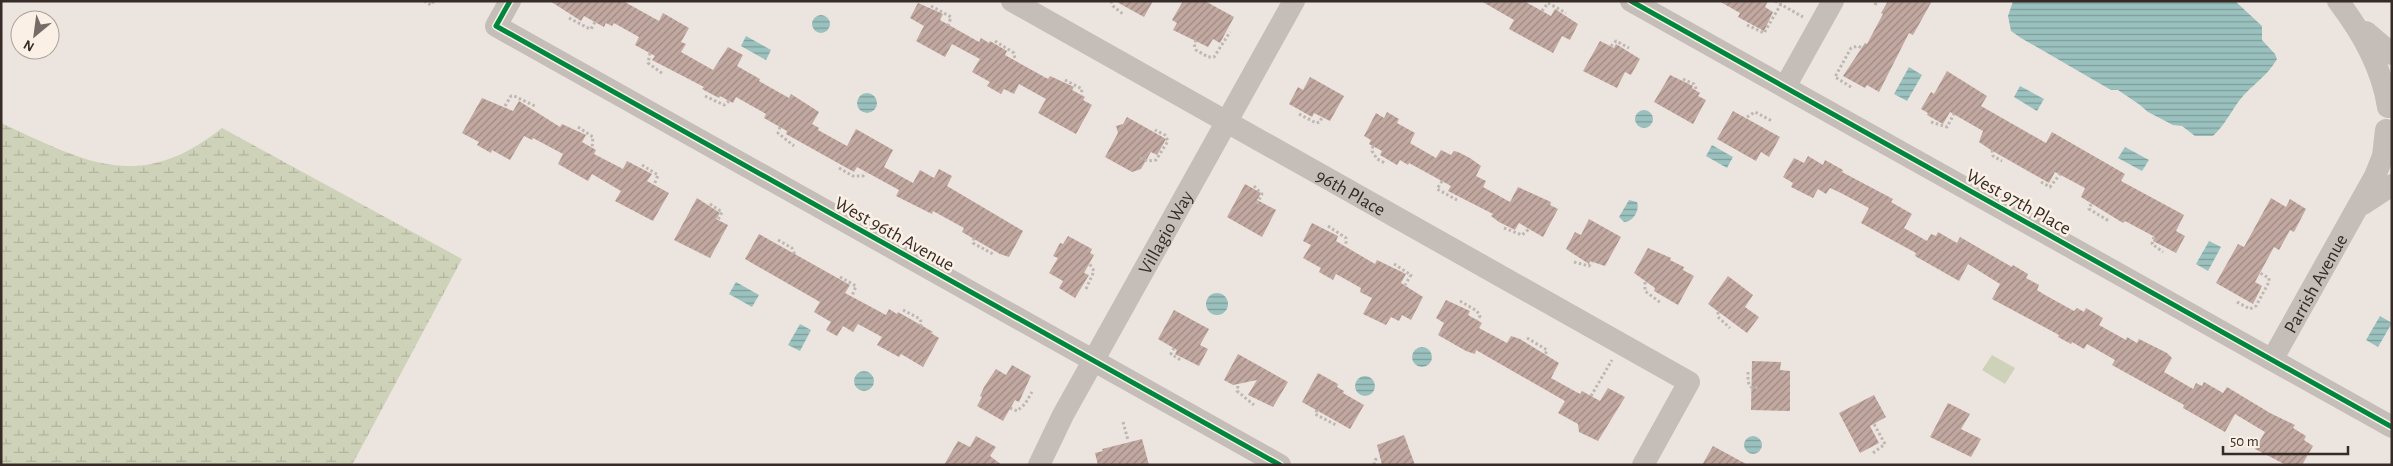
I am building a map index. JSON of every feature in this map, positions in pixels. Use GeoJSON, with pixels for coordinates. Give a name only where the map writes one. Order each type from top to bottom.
{"type":"FeatureCollection","features":[{"type":"Feature","properties":{"kind":"street","name":"West 96th Avenue"},"geometry":{"type":"LineString","coordinates":[[510,1],[496,26],[1280,465]]}},
{"type":"Feature","properties":{"kind":"street","name":"96th Place"},"geometry":{"type":"LineString","coordinates":[[1012,1],[1226,123],[1690,382],[1643,465]]}},
{"type":"Feature","properties":{"kind":"street","name":"Villagio Way"},"geometry":{"type":"LineString","coordinates":[[1039,465],[1294,1]]}},
{"type":"Feature","properties":{"kind":"street","name":"West 97th Place"},"geometry":{"type":"LineString","coordinates":[[1631,1],[2392,427]]}},
{"type":"Feature","properties":{"kind":"street"},"geometry":{"type":"LineString","coordinates":[[1785,87],[1832,1]]}},
{"type":"Feature","properties":{"kind":"street"},"geometry":{"type":"LineString","coordinates":[[2338,1],[2352,20],[2379,68],[2390,102],[2389,139]]}},
{"type":"Feature","properties":{"kind":"street"},"geometry":{"type":"LineString","coordinates":[[2352,20],[2392,54]]}},
{"type":"Feature","properties":{"kind":"street","name":"Parrish Avenue"},"geometry":{"type":"LineString","coordinates":[[2272,360],[2380,167],[2389,139]]}},
{"type":"Feature","properties":{"kind":"street"},"geometry":{"type":"LineString","coordinates":[[2358,208],[2392,185]]}},
{"type":"Feature","properties":{"kind":"path"},"geometry":{"type":"LineString","coordinates":[[424,1],[431,5],[434,1]]}},
{"type":"Feature","properties":{"kind":"path"},"geometry":{"type":"LineString","coordinates":[[1111,1],[1113,6],[1124,15]]}},
{"type":"Feature","properties":{"kind":"path"},"geometry":{"type":"LineString","coordinates":[[1776,1],[1819,26]]}},
{"type":"Feature","properties":{"kind":"path"},"geometry":{"type":"LineString","coordinates":[[1875,5],[1877,1]]}},
{"type":"Feature","properties":{"kind":"path"},"geometry":{"type":"LineString","coordinates":[[1542,11],[1548,3],[1566,13]]}},
{"type":"Feature","properties":{"kind":"path"},"geometry":{"type":"LineString","coordinates":[[1747,25],[1764,32],[1781,4]]}},
{"type":"Feature","properties":{"kind":"path"},"geometry":{"type":"LineString","coordinates":[[931,6],[951,17],[948,26]]}},
{"type":"Feature","properties":{"kind":"path"},"geometry":{"type":"LineString","coordinates":[[569,18],[588,28],[591,28],[595,22]]}},
{"type":"Feature","properties":{"kind":"path"},"geometry":{"type":"LineString","coordinates":[[1196,40],[1194,44],[1196,50],[1208,58],[1214,58],[1230,32]]}},
{"type":"Feature","properties":{"kind":"path"},"geometry":{"type":"LineString","coordinates":[[995,41],[1014,53],[1015,60]]}},
{"type":"Feature","properties":{"kind":"path"},"geometry":{"type":"LineString","coordinates":[[1611,46],[1616,41],[1629,48]]}},
{"type":"Feature","properties":{"kind":"path"},"geometry":{"type":"LineString","coordinates":[[1851,87],[1835,77],[1851,48],[1858,46],[1862,48]]}},
{"type":"Feature","properties":{"kind":"path"},"geometry":{"type":"LineString","coordinates":[[650,54],[648,63],[662,74]]}},
{"type":"Feature","properties":{"kind":"path"},"geometry":{"type":"LineString","coordinates":[[1683,79],[1694,84],[1698,89],[1697,91]]}},
{"type":"Feature","properties":{"kind":"path"},"geometry":{"type":"LineString","coordinates":[[1065,80],[1082,89],[1081,96]]}},
{"type":"Feature","properties":{"kind":"path"},"geometry":{"type":"LineString","coordinates":[[505,106],[511,96],[514,96],[535,106]]}},
{"type":"Feature","properties":{"kind":"path"},"geometry":{"type":"LineString","coordinates":[[705,96],[724,105],[729,101]]}},
{"type":"Feature","properties":{"kind":"path"},"geometry":{"type":"LineString","coordinates":[[1747,117],[1755,112],[1772,120]]}},
{"type":"Feature","properties":{"kind":"path"},"geometry":{"type":"LineString","coordinates":[[1299,114],[1316,123],[1320,122],[1322,117]]}},
{"type":"Feature","properties":{"kind":"path"},"geometry":{"type":"LineString","coordinates":[[1931,122],[1946,128],[1954,114]]}},
{"type":"Feature","properties":{"kind":"path"},"geometry":{"type":"LineString","coordinates":[[578,127],[592,137],[592,148]]}},
{"type":"Feature","properties":{"kind":"path"},"geometry":{"type":"LineString","coordinates":[[780,127],[778,133],[794,146]]}},
{"type":"Feature","properties":{"kind":"path"},"geometry":{"type":"LineString","coordinates":[[1140,158],[1147,162],[1154,161],[1158,158],[1168,141],[1165,136],[1155,130]]}},
{"type":"Feature","properties":{"kind":"path"},"geometry":{"type":"LineString","coordinates":[[1373,146],[1373,154],[1385,164]]}},
{"type":"Feature","properties":{"kind":"path"},"geometry":{"type":"LineString","coordinates":[[1992,150],[1993,156],[2002,161]]}},
{"type":"Feature","properties":{"kind":"path"},"geometry":{"type":"LineString","coordinates":[[642,166],[658,176],[654,185]]}},
{"type":"Feature","properties":{"kind":"path"},"geometry":{"type":"LineString","coordinates":[[840,168],[853,176],[863,176],[866,173]]}},
{"type":"Feature","properties":{"kind":"path"},"geometry":{"type":"LineString","coordinates":[[2041,182],[2050,186],[2060,174]]}},
{"type":"Feature","properties":{"kind":"path"},"geometry":{"type":"LineString","coordinates":[[1442,181],[1438,189],[1457,200]]}},
{"type":"Feature","properties":{"kind":"path"},"geometry":{"type":"LineString","coordinates":[[1254,186],[1262,194],[1257,204]]}},
{"type":"Feature","properties":{"kind":"path"},"geometry":{"type":"LineString","coordinates":[[710,204],[722,212],[718,220]]}},
{"type":"Feature","properties":{"kind":"path"},"geometry":{"type":"LineString","coordinates":[[2091,204],[2089,209],[2109,221]]}},
{"type":"Feature","properties":{"kind":"path"},"geometry":{"type":"LineString","coordinates":[[1328,226],[1346,238],[1346,246]]}},
{"type":"Feature","properties":{"kind":"path"},"geometry":{"type":"LineString","coordinates":[[1504,228],[1522,235],[1529,229]]}},
{"type":"Feature","properties":{"kind":"path"},"geometry":{"type":"LineString","coordinates":[[2154,237],[2152,244],[2163,252]]}},
{"type":"Feature","properties":{"kind":"path"},"geometry":{"type":"LineString","coordinates":[[974,238],[973,243],[993,254]]}},
{"type":"Feature","properties":{"kind":"path"},"geometry":{"type":"LineString","coordinates":[[778,240],[792,248],[795,255]]}},
{"type":"Feature","properties":{"kind":"path"},"geometry":{"type":"LineString","coordinates":[[1574,262],[1589,266],[1592,262]]}},
{"type":"Feature","properties":{"kind":"path"},"geometry":{"type":"LineString","coordinates":[[1086,289],[1094,271],[1089,264]]}},
{"type":"Feature","properties":{"kind":"path"},"geometry":{"type":"LineString","coordinates":[[1394,264],[1411,275],[1406,285]]}},
{"type":"Feature","properties":{"kind":"path"},"geometry":{"type":"LineString","coordinates":[[2237,302],[2250,309],[2256,306],[2269,282],[2269,278],[2260,273]]}},
{"type":"Feature","properties":{"kind":"path"},"geometry":{"type":"LineString","coordinates":[[840,277],[856,286],[852,296]]}},
{"type":"Feature","properties":{"kind":"path"},"geometry":{"type":"LineString","coordinates":[[1645,282],[1645,291],[1661,303]]}},
{"type":"Feature","properties":{"kind":"path"},"geometry":{"type":"LineString","coordinates":[[1460,301],[1477,311],[1480,316],[1477,320]]}},
{"type":"Feature","properties":{"kind":"path"},"geometry":{"type":"LineString","coordinates":[[903,310],[920,320],[922,324],[920,327]]}},
{"type":"Feature","properties":{"kind":"path"},"geometry":{"type":"LineString","coordinates":[[1718,312],[1718,317],[1730,328]]}},
{"type":"Feature","properties":{"kind":"path"},"geometry":{"type":"LineString","coordinates":[[1527,338],[1547,350],[1545,355]]}},
{"type":"Feature","properties":{"kind":"path"},"geometry":{"type":"LineString","coordinates":[[1591,396],[1621,344]]}},
{"type":"Feature","properties":{"kind":"path"},"geometry":{"type":"LineString","coordinates":[[1174,348],[1171,354],[1182,361]]}},
{"type":"Feature","properties":{"kind":"path"},"geometry":{"type":"LineString","coordinates":[[1748,372],[1749,385],[1760,388]]}},
{"type":"Feature","properties":{"kind":"path"},"geometry":{"type":"LineString","coordinates":[[1238,386],[1237,391],[1254,405]]}},
{"type":"Feature","properties":{"kind":"path"},"geometry":{"type":"LineString","coordinates":[[1010,408],[1017,411],[1032,392]]}},
{"type":"Feature","properties":{"kind":"path"},"geometry":{"type":"LineString","coordinates":[[1317,410],[1315,414],[1336,425]]}},
{"type":"Feature","properties":{"kind":"path"},"geometry":{"type":"LineString","coordinates":[[1123,422],[1128,440]]}},
{"type":"Feature","properties":{"kind":"path"},"geometry":{"type":"LineString","coordinates":[[1873,453],[1885,444],[1874,424]]}},
{"type":"Feature","properties":{"kind":"path"},"geometry":{"type":"LineString","coordinates":[[1374,465],[1375,460],[1379,457]]}},
{"type":"Feature","properties":{"kind":"green space"},"geometry":{"type":"Polygon","coordinates":[[[1,123],[60,150],[86,159],[112,165],[138,166],[164,161],[192,148],[222,128],[462,259],[352,465],[1,465],[1,123]]]}},
{"type":"Feature","properties":{"kind":"green space"},"geometry":{"type":"Polygon","coordinates":[[[1992,355],[2015,368],[2005,384],[1982,370],[1992,355]]]}},
{"type":"Feature","properties":{"kind":"water"},"geometry":{"type":"Polygon","coordinates":[[[2013,1],[2235,1],[2262,26],[2262,40],[2275,54],[2277,59],[2269,71],[2244,95],[2224,124],[2213,136],[2195,136],[2182,126],[2173,125],[2148,112],[2118,90],[2111,90],[2011,31],[2008,16],[2013,1]]]}},
{"type":"Feature","properties":{"kind":"water"},"geometry":{"type":"Polygon","coordinates":[[[821,15],[827,18],[830,24],[827,30],[821,33],[815,30],[812,24],[815,18],[821,15]]]}},
{"type":"Feature","properties":{"kind":"water"},"geometry":{"type":"Polygon","coordinates":[[[746,36],[771,50],[766,60],[741,46],[746,36]]]}},
{"type":"Feature","properties":{"kind":"water"},"geometry":{"type":"Polygon","coordinates":[[[1909,67],[1922,75],[1907,101],[1894,94],[1909,67]]]}},
{"type":"Feature","properties":{"kind":"water"},"geometry":{"type":"Polygon","coordinates":[[[2020,86],[2044,99],[2037,111],[2014,97],[2020,86]]]}},
{"type":"Feature","properties":{"kind":"water"},"geometry":{"type":"Polygon","coordinates":[[[863,93],[871,93],[877,99],[877,107],[871,113],[863,113],[857,107],[857,99],[863,93]]]}},
{"type":"Feature","properties":{"kind":"water"},"geometry":{"type":"Polygon","coordinates":[[[1644,110],[1652,115],[1653,119],[1648,127],[1644,128],[1636,123],[1635,119],[1640,111],[1644,110]]]}},
{"type":"Feature","properties":{"kind":"water"},"geometry":{"type":"Polygon","coordinates":[[[1712,145],[1733,157],[1727,168],[1706,156],[1712,145]]]}},
{"type":"Feature","properties":{"kind":"water"},"geometry":{"type":"Polygon","coordinates":[[[2125,147],[2149,160],[2142,171],[2118,158],[2125,147]]]}},
{"type":"Feature","properties":{"kind":"water"},"geometry":{"type":"Polygon","coordinates":[[[1629,200],[1637,202],[1638,208],[1633,218],[1624,222],[1619,217],[1629,200]]]}},
{"type":"Feature","properties":{"kind":"water"},"geometry":{"type":"Polygon","coordinates":[[[2209,241],[2221,247],[2208,271],[2196,264],[2209,241]]]}},
{"type":"Feature","properties":{"kind":"water"},"geometry":{"type":"Polygon","coordinates":[[[736,282],[759,295],[752,307],[729,294],[736,282]]]}},
{"type":"Feature","properties":{"kind":"water"},"geometry":{"type":"Polygon","coordinates":[[[1217,293],[1225,296],[1228,304],[1225,312],[1217,315],[1209,312],[1206,304],[1209,296],[1217,293]]]}},
{"type":"Feature","properties":{"kind":"water"},"geometry":{"type":"Polygon","coordinates":[[[2380,316],[2392,323],[2378,347],[2366,340],[2380,316]]]}},
{"type":"Feature","properties":{"kind":"water"},"geometry":{"type":"Polygon","coordinates":[[[800,324],[811,330],[800,351],[788,345],[800,324]]]}},
{"type":"Feature","properties":{"kind":"water"},"geometry":{"type":"Polygon","coordinates":[[[1422,347],[1429,350],[1432,357],[1429,364],[1422,367],[1415,364],[1412,357],[1415,350],[1422,347]]]}},
{"type":"Feature","properties":{"kind":"water"},"geometry":{"type":"Polygon","coordinates":[[[864,371],[871,374],[874,381],[871,388],[864,391],[857,388],[854,381],[857,374],[864,371]]]}},
{"type":"Feature","properties":{"kind":"water"},"geometry":{"type":"Polygon","coordinates":[[[1365,376],[1372,379],[1375,386],[1372,393],[1365,396],[1358,393],[1355,386],[1358,379],[1365,376]]]}},
{"type":"Feature","properties":{"kind":"water"},"geometry":{"type":"Polygon","coordinates":[[[1753,436],[1759,439],[1762,445],[1759,451],[1753,454],[1747,451],[1744,445],[1747,439],[1753,436]]]}},
{"type":"Feature","properties":{"kind":"building"},"geometry":{"type":"Polygon","coordinates":[[[550,1],[623,1],[659,21],[663,13],[689,28],[681,42],[686,44],[681,52],[713,70],[728,47],[743,55],[737,66],[789,98],[791,94],[819,112],[812,124],[819,128],[818,130],[847,146],[856,129],[893,150],[884,167],[913,183],[920,170],[934,178],[939,169],[952,176],[947,186],[1023,231],[1009,257],[1000,254],[962,232],[964,228],[933,211],[932,214],[896,196],[899,190],[857,167],[854,172],[786,134],[787,131],[764,118],[766,114],[736,97],[733,103],[720,96],[719,98],[702,89],[704,87],[652,60],[655,56],[635,45],[639,37],[614,23],[612,26],[606,23],[604,27],[584,16],[581,21],[550,1]]]}},
{"type":"Feature","properties":{"kind":"building"},"geometry":{"type":"Polygon","coordinates":[[[1115,1],[1153,1],[1144,17],[1115,1]]]}},
{"type":"Feature","properties":{"kind":"building"},"geometry":{"type":"Polygon","coordinates":[[[1183,1],[1205,1],[1234,17],[1220,43],[1213,39],[1208,47],[1173,30],[1177,23],[1172,20],[1183,1]]]}},
{"type":"Feature","properties":{"kind":"building"},"geometry":{"type":"Polygon","coordinates":[[[1481,1],[1524,1],[1551,16],[1555,9],[1578,24],[1570,40],[1562,36],[1553,53],[1509,29],[1514,20],[1481,1]]]}},
{"type":"Feature","properties":{"kind":"building"},"geometry":{"type":"Polygon","coordinates":[[[1719,1],[1768,1],[1765,7],[1773,12],[1764,31],[1738,17],[1740,13],[1719,1]]]}},
{"type":"Feature","properties":{"kind":"building"},"geometry":{"type":"Polygon","coordinates":[[[1888,1],[1932,1],[1913,35],[1909,33],[1879,92],[1867,85],[1865,88],[1843,76],[1865,43],[1867,44],[1888,1]]]}},
{"type":"Feature","properties":{"kind":"building"},"geometry":{"type":"Polygon","coordinates":[[[918,3],[943,14],[940,20],[979,42],[981,38],[989,43],[990,41],[1007,51],[1005,55],[1048,79],[1050,76],[1074,87],[1072,90],[1085,97],[1083,100],[1092,105],[1076,134],[1038,113],[1046,99],[1019,84],[1014,94],[1004,89],[1001,94],[987,86],[990,82],[972,72],[980,59],[952,44],[945,57],[916,41],[924,26],[910,18],[918,3]]]}},
{"type":"Feature","properties":{"kind":"building"},"geometry":{"type":"Polygon","coordinates":[[[1600,41],[1614,48],[1616,44],[1640,59],[1631,75],[1625,72],[1617,88],[1583,71],[1600,41]]]}},
{"type":"Feature","properties":{"kind":"building"},"geometry":{"type":"Polygon","coordinates":[[[1947,71],[1987,96],[1981,106],[2046,143],[2052,132],[2125,174],[2121,181],[2184,215],[2176,231],[2185,236],[2176,253],[2153,241],[2155,237],[2125,221],[2123,223],[2081,197],[2085,188],[2055,172],[2049,183],[1991,150],[1979,142],[1983,131],[1950,112],[1943,124],[1927,115],[1928,113],[1921,109],[1931,92],[1934,94],[1947,71]]]}},
{"type":"Feature","properties":{"kind":"building"},"geometry":{"type":"Polygon","coordinates":[[[1670,75],[1693,86],[1692,88],[1700,93],[1698,96],[1706,100],[1693,124],[1654,102],[1670,75]]]}},
{"type":"Feature","properties":{"kind":"building"},"geometry":{"type":"Polygon","coordinates":[[[1310,77],[1344,96],[1330,121],[1314,113],[1312,117],[1289,104],[1298,87],[1303,90],[1310,77]]]}},
{"type":"Feature","properties":{"kind":"building"},"geometry":{"type":"Polygon","coordinates":[[[482,98],[513,111],[519,101],[560,127],[562,124],[586,135],[582,142],[596,150],[594,154],[623,169],[627,161],[652,174],[647,181],[669,193],[653,221],[615,201],[621,191],[592,174],[588,181],[558,164],[563,154],[533,138],[532,140],[524,136],[510,160],[492,150],[491,153],[477,145],[479,142],[462,133],[482,98]]]}},
{"type":"Feature","properties":{"kind":"building"},"geometry":{"type":"Polygon","coordinates":[[[1733,111],[1780,137],[1769,157],[1761,152],[1756,161],[1717,139],[1733,111]]]}},
{"type":"Feature","properties":{"kind":"building"},"geometry":{"type":"Polygon","coordinates":[[[1387,112],[1399,119],[1397,123],[1415,133],[1410,143],[1436,158],[1441,150],[1451,155],[1454,151],[1470,158],[1481,166],[1476,176],[1486,181],[1483,187],[1510,202],[1518,187],[1551,202],[1550,205],[1558,209],[1543,237],[1519,223],[1515,230],[1499,222],[1491,216],[1493,214],[1448,191],[1451,186],[1409,163],[1408,165],[1400,160],[1397,165],[1380,155],[1382,151],[1369,144],[1371,140],[1364,136],[1376,113],[1384,118],[1387,112]]]}},
{"type":"Feature","properties":{"kind":"building"},"geometry":{"type":"Polygon","coordinates":[[[1127,117],[1166,139],[1157,155],[1151,152],[1141,169],[1132,172],[1105,157],[1118,133],[1116,126],[1123,124],[1127,117]]]}},
{"type":"Feature","properties":{"kind":"building"},"geometry":{"type":"Polygon","coordinates":[[[1808,156],[1823,165],[1825,160],[1843,170],[1842,172],[1893,199],[1891,202],[1912,214],[1904,228],[1927,241],[1931,234],[1936,236],[1938,232],[1957,243],[1960,237],[2028,274],[2026,278],[2039,285],[2037,290],[2045,295],[2074,311],[2077,308],[2084,312],[2086,308],[2103,318],[2099,325],[2126,340],[2127,337],[2137,343],[2139,339],[2167,353],[2172,358],[2164,372],[2193,389],[2196,383],[2202,386],[2204,382],[2223,393],[2227,387],[2270,413],[2295,425],[2293,428],[2306,436],[2304,440],[2313,446],[2302,465],[2286,465],[2255,449],[2265,432],[2235,414],[2225,432],[2183,408],[2184,405],[2112,365],[2115,360],[2087,344],[2084,349],[2072,342],[2071,344],[2058,337],[2059,335],[1992,299],[2000,284],[1968,264],[1959,281],[1915,256],[1916,253],[1861,223],[1869,208],[1830,188],[1826,194],[1818,189],[1813,198],[1791,187],[1793,183],[1783,177],[1794,158],[1804,163],[1808,156]]]}},
{"type":"Feature","properties":{"kind":"building"},"geometry":{"type":"Polygon","coordinates":[[[1245,184],[1261,193],[1257,200],[1276,210],[1262,237],[1227,217],[1245,184]]]}},
{"type":"Feature","properties":{"kind":"building"},"geometry":{"type":"Polygon","coordinates":[[[697,198],[720,213],[716,219],[728,225],[710,258],[674,240],[697,198]]]}},
{"type":"Feature","properties":{"kind":"building"},"geometry":{"type":"Polygon","coordinates":[[[2271,198],[2286,207],[2290,199],[2306,209],[2294,232],[2290,230],[2279,250],[2274,247],[2255,282],[2262,286],[2253,304],[2216,283],[2238,244],[2244,247],[2271,198]]]}},
{"type":"Feature","properties":{"kind":"building"},"geometry":{"type":"Polygon","coordinates":[[[1589,219],[1621,237],[1605,266],[1590,261],[1589,264],[1566,249],[1575,232],[1581,235],[1589,219]]]}},
{"type":"Feature","properties":{"kind":"building"},"geometry":{"type":"Polygon","coordinates":[[[1312,223],[1338,236],[1336,241],[1375,264],[1377,260],[1406,274],[1401,283],[1423,297],[1411,320],[1402,315],[1399,321],[1391,317],[1386,325],[1363,314],[1372,298],[1360,292],[1361,288],[1336,274],[1333,280],[1319,272],[1321,268],[1303,258],[1311,245],[1303,241],[1312,223]]]}},
{"type":"Feature","properties":{"kind":"building"},"geometry":{"type":"Polygon","coordinates":[[[759,234],[850,285],[845,293],[886,315],[889,309],[897,314],[898,312],[933,332],[931,333],[939,338],[923,367],[901,354],[899,357],[877,345],[882,337],[858,324],[853,332],[843,326],[837,336],[826,330],[831,322],[814,312],[820,302],[745,259],[759,234]]]}},
{"type":"Feature","properties":{"kind":"building"},"geometry":{"type":"Polygon","coordinates":[[[1068,236],[1092,249],[1090,253],[1094,255],[1084,273],[1089,275],[1075,298],[1059,288],[1063,281],[1049,273],[1058,258],[1053,256],[1060,243],[1063,244],[1068,236]]]}},
{"type":"Feature","properties":{"kind":"building"},"geometry":{"type":"Polygon","coordinates":[[[1648,248],[1671,258],[1670,260],[1684,267],[1683,270],[1694,276],[1678,305],[1654,291],[1655,288],[1634,273],[1648,248]]]}},
{"type":"Feature","properties":{"kind":"building"},"geometry":{"type":"Polygon","coordinates":[[[1728,276],[1753,295],[1745,307],[1759,317],[1747,333],[1708,304],[1728,276]]]}},
{"type":"Feature","properties":{"kind":"building"},"geometry":{"type":"Polygon","coordinates":[[[1446,300],[1470,311],[1468,315],[1482,323],[1479,328],[1507,343],[1511,336],[1520,339],[1559,363],[1551,378],[1580,394],[1582,391],[1600,401],[1608,388],[1625,397],[1598,441],[1579,432],[1578,424],[1558,413],[1565,401],[1476,350],[1475,354],[1466,351],[1438,335],[1444,323],[1436,318],[1446,300]]]}},
{"type":"Feature","properties":{"kind":"building"},"geometry":{"type":"Polygon","coordinates":[[[1174,310],[1209,329],[1200,345],[1208,349],[1199,366],[1175,354],[1177,350],[1158,339],[1174,310]]]}},
{"type":"Feature","properties":{"kind":"building"},"geometry":{"type":"Polygon","coordinates":[[[1238,354],[1288,382],[1273,407],[1248,395],[1257,380],[1233,385],[1224,380],[1238,354]]]}},
{"type":"Feature","properties":{"kind":"building"},"geometry":{"type":"Polygon","coordinates":[[[1752,361],[1781,362],[1780,370],[1790,371],[1790,411],[1751,410],[1752,361]]]}},
{"type":"Feature","properties":{"kind":"building"},"geometry":{"type":"Polygon","coordinates":[[[1012,365],[1031,376],[1019,402],[1015,400],[1003,421],[977,406],[982,397],[980,396],[984,387],[996,369],[1006,375],[1012,365]]]}},
{"type":"Feature","properties":{"kind":"building"},"geometry":{"type":"Polygon","coordinates":[[[1318,373],[1338,384],[1337,387],[1344,391],[1343,393],[1364,405],[1350,429],[1302,402],[1318,373]]]}},
{"type":"Feature","properties":{"kind":"building"},"geometry":{"type":"Polygon","coordinates":[[[1874,395],[1886,417],[1870,426],[1879,443],[1860,453],[1839,413],[1874,395]]]}},
{"type":"Feature","properties":{"kind":"building"},"geometry":{"type":"Polygon","coordinates":[[[1948,403],[1970,414],[1961,429],[1981,439],[1971,457],[1930,437],[1948,403]]]}},
{"type":"Feature","properties":{"kind":"building"},"geometry":{"type":"Polygon","coordinates":[[[1404,435],[1415,465],[1382,465],[1377,445],[1404,435]]]}},
{"type":"Feature","properties":{"kind":"building"},"geometry":{"type":"Polygon","coordinates":[[[976,436],[996,447],[990,456],[1002,465],[944,465],[958,441],[970,447],[976,436]]]}},
{"type":"Feature","properties":{"kind":"building"},"geometry":{"type":"Polygon","coordinates":[[[1142,439],[1149,465],[1098,465],[1095,453],[1103,451],[1102,449],[1142,439]]]}},
{"type":"Feature","properties":{"kind":"building"},"geometry":{"type":"Polygon","coordinates":[[[1713,446],[1748,465],[1702,465],[1713,446]]]}},
{"type":"Feature","properties":{"kind":"cycle path"},"geometry":{"type":"LineString","coordinates":[[510,1],[496,26],[1280,465]]}},
{"type":"Feature","properties":{"kind":"cycle path"},"geometry":{"type":"LineString","coordinates":[[1631,1],[2392,427]]}}]}
